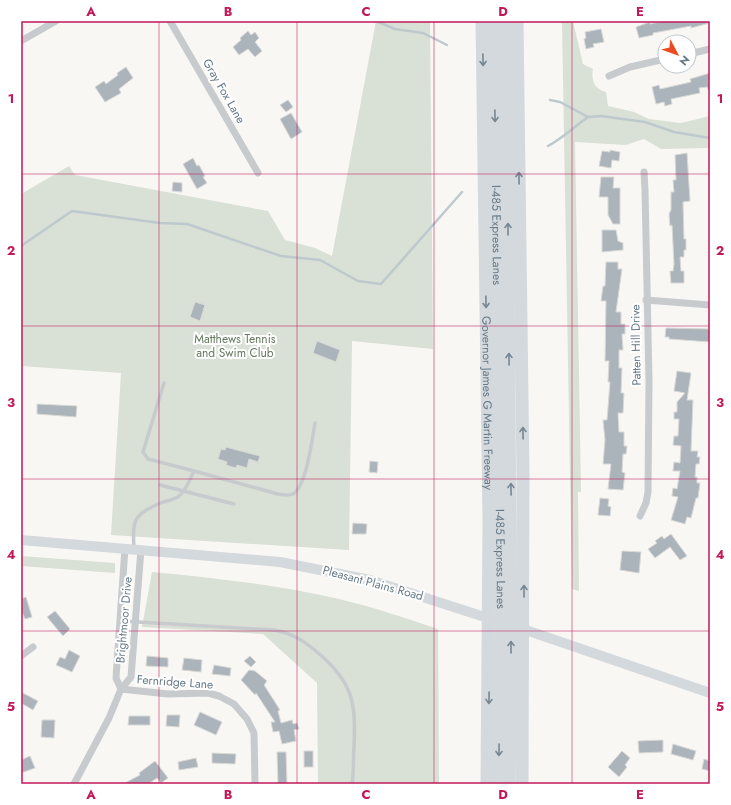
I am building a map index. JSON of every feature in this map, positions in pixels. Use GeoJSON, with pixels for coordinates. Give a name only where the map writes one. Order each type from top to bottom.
{"type":"FeatureCollection","features":[{"type":"Feature","properties":{"kind":"highway","name":"Governor James G Martin Freeway"},"geometry":{"type":"LineString","coordinates":[[482,21],[489,521],[487,784]]}},
{"type":"Feature","properties":{"kind":"highway","name":"I-485 Express Lanes"},"geometry":{"type":"LineString","coordinates":[[494,21],[500,558],[499,784]]}},
{"type":"Feature","properties":{"kind":"highway","name":"I-485 Express Lanes"},"geometry":{"type":"LineString","coordinates":[[506,21],[511,656],[509,784]]}},
{"type":"Feature","properties":{"kind":"highway"},"geometry":{"type":"LineString","coordinates":[[517,21],[522,343],[524,648],[522,784]]}},
{"type":"Feature","properties":{"kind":"highway"},"geometry":{"type":"LineString","coordinates":[[508,255],[522,343]]}},
{"type":"Feature","properties":{"kind":"highway"},"geometry":{"type":"LineString","coordinates":[[489,669],[500,558]]}},
{"type":"Feature","properties":{"kind":"street"},"geometry":{"type":"LineString","coordinates":[[21,41],[56,21]]}},
{"type":"Feature","properties":{"kind":"street","name":"Gray Fox Lane"},"geometry":{"type":"LineString","coordinates":[[170,21],[258,173]]}},
{"type":"Feature","properties":{"kind":"street"},"geometry":{"type":"LineString","coordinates":[[697,52],[710,49]]}},
{"type":"Feature","properties":{"kind":"street"},"geometry":{"type":"LineString","coordinates":[[609,76],[630,67],[657,61]]}},
{"type":"Feature","properties":{"kind":"street","name":"Patten Hill Drive"},"geometry":{"type":"LineString","coordinates":[[640,516],[646,503],[648,492],[646,204],[644,172]]}},
{"type":"Feature","properties":{"kind":"street"},"geometry":{"type":"LineString","coordinates":[[646,300],[710,305]]}},
{"type":"Feature","properties":{"kind":"street","name":"Pleasant Plains Road"},"geometry":{"type":"LineString","coordinates":[[21,540],[280,562],[322,569],[370,580],[468,611],[710,693]]}},
{"type":"Feature","properties":{"kind":"street","name":"Brightmoor Drive"},"geometry":{"type":"LineString","coordinates":[[121,689],[116,678],[121,621],[134,549]]}},
{"type":"Feature","properties":{"kind":"street","name":"Brightmoor Drive"},"geometry":{"type":"LineString","coordinates":[[74,784],[109,718],[121,689],[131,677],[135,622],[134,549]]}},
{"type":"Feature","properties":{"kind":"street"},"geometry":{"type":"LineString","coordinates":[[21,656],[33,647]]}},
{"type":"Feature","properties":{"kind":"street","name":"Fernridge Lane"},"geometry":{"type":"LineString","coordinates":[[121,689],[168,694],[208,693],[220,696],[234,704],[247,719],[254,733],[255,784]]}},
{"type":"Feature","properties":{"kind":"lane"},"geometry":{"type":"LineString","coordinates":[[164,382],[144,452],[148,459],[194,470],[278,494],[289,495],[297,490],[301,485],[315,423]]}},
{"type":"Feature","properties":{"kind":"lane"},"geometry":{"type":"LineString","coordinates":[[134,549],[132,529],[137,517],[144,510],[177,497],[184,490],[194,470]]}},
{"type":"Feature","properties":{"kind":"lane"},"geometry":{"type":"LineString","coordinates":[[160,485],[234,504]]}},
{"type":"Feature","properties":{"kind":"lane"},"geometry":{"type":"LineString","coordinates":[[121,621],[274,630],[288,632],[306,643],[335,668],[349,692],[355,715],[352,784]]}},
{"type":"Feature","properties":{"kind":"green space","name":"Matthews Tennis and Swim Club"},"geometry":{"type":"Polygon","coordinates":[[[376,21],[430,21],[433,349],[352,341],[349,550],[111,535],[121,373],[21,366],[21,194],[69,166],[75,175],[268,211],[285,240],[315,248],[332,256],[376,21]]]}},
{"type":"Feature","properties":{"kind":"green space"},"geometry":{"type":"Polygon","coordinates":[[[562,21],[573,21],[583,64],[593,69],[592,77],[594,84],[602,91],[606,92],[608,106],[634,112],[649,119],[681,123],[710,116],[710,148],[661,149],[644,139],[626,145],[575,142],[581,492],[578,492],[579,591],[572,589],[562,21]]]}},
{"type":"Feature","properties":{"kind":"green space"},"geometry":{"type":"Polygon","coordinates":[[[21,556],[115,563],[115,573],[21,566],[21,556]]]}},
{"type":"Feature","properties":{"kind":"green space"},"geometry":{"type":"Polygon","coordinates":[[[152,572],[246,582],[316,594],[389,613],[438,629],[439,784],[318,784],[317,683],[263,634],[142,627],[152,572]]]}},
{"type":"Feature","properties":{"kind":"building"},"geometry":{"type":"Polygon","coordinates":[[[663,21],[710,21],[710,23],[691,28],[691,26],[653,33],[653,35],[639,38],[636,27],[650,22],[650,24],[663,21]]]}},
{"type":"Feature","properties":{"kind":"building"},"geometry":{"type":"Polygon","coordinates":[[[601,29],[604,42],[593,44],[594,47],[586,49],[584,39],[586,38],[585,32],[601,29]]]}},
{"type":"Feature","properties":{"kind":"building"},"geometry":{"type":"Polygon","coordinates":[[[248,31],[251,35],[255,32],[259,38],[255,42],[262,51],[255,57],[248,49],[239,55],[233,47],[248,31]]]}},
{"type":"Feature","properties":{"kind":"building"},"geometry":{"type":"Polygon","coordinates":[[[126,67],[133,78],[119,89],[121,93],[105,102],[95,87],[104,81],[106,84],[118,75],[117,73],[126,67]]]}},
{"type":"Feature","properties":{"kind":"building"},"geometry":{"type":"Polygon","coordinates":[[[710,73],[710,93],[707,87],[699,88],[700,93],[671,99],[672,104],[665,106],[664,102],[656,104],[652,87],[659,85],[660,89],[691,82],[690,79],[710,73]]]}},
{"type":"Feature","properties":{"kind":"building"},"geometry":{"type":"Polygon","coordinates":[[[288,100],[293,107],[286,112],[280,105],[288,100]]]}},
{"type":"Feature","properties":{"kind":"building"},"geometry":{"type":"Polygon","coordinates":[[[291,113],[302,132],[291,139],[280,119],[291,113]]]}},
{"type":"Feature","properties":{"kind":"building"},"geometry":{"type":"Polygon","coordinates":[[[610,150],[620,152],[619,161],[612,160],[611,168],[599,166],[602,151],[610,152],[610,150]]]}},
{"type":"Feature","properties":{"kind":"building"},"geometry":{"type":"Polygon","coordinates":[[[687,153],[690,201],[683,202],[684,239],[686,239],[686,250],[684,250],[684,257],[680,257],[681,271],[684,271],[684,283],[671,283],[670,271],[673,271],[674,264],[672,225],[670,226],[669,214],[671,210],[671,192],[674,192],[673,180],[676,180],[675,155],[687,153]]]}},
{"type":"Feature","properties":{"kind":"building"},"geometry":{"type":"Polygon","coordinates":[[[193,158],[197,166],[199,165],[205,176],[203,177],[207,183],[197,189],[183,164],[193,158]]]}},
{"type":"Feature","properties":{"kind":"building"},"geometry":{"type":"Polygon","coordinates":[[[601,177],[614,177],[613,188],[620,188],[620,224],[613,224],[608,215],[608,197],[599,197],[601,177]]]}},
{"type":"Feature","properties":{"kind":"building"},"geometry":{"type":"Polygon","coordinates":[[[173,182],[182,183],[182,192],[172,191],[173,182]]]}},
{"type":"Feature","properties":{"kind":"building"},"geometry":{"type":"Polygon","coordinates":[[[602,230],[616,230],[618,241],[623,243],[623,250],[602,252],[602,230]]]}},
{"type":"Feature","properties":{"kind":"building"},"geometry":{"type":"Polygon","coordinates":[[[606,262],[618,262],[618,269],[622,269],[616,312],[621,312],[621,324],[625,324],[625,334],[622,334],[623,350],[619,350],[619,368],[622,368],[621,393],[624,393],[623,413],[618,413],[619,432],[624,432],[624,446],[627,446],[626,454],[623,454],[622,472],[625,473],[623,490],[608,489],[611,464],[603,464],[605,440],[603,420],[607,420],[610,382],[608,382],[609,361],[605,361],[606,301],[601,301],[603,286],[605,286],[606,262]]]}},
{"type":"Feature","properties":{"kind":"building"},"geometry":{"type":"Polygon","coordinates":[[[195,302],[205,305],[200,321],[190,317],[195,302]]]}},
{"type":"Feature","properties":{"kind":"building"},"geometry":{"type":"Polygon","coordinates":[[[666,328],[710,329],[710,342],[669,339],[669,337],[665,337],[666,328]]]}},
{"type":"Feature","properties":{"kind":"building"},"geometry":{"type":"Polygon","coordinates":[[[317,341],[340,350],[336,362],[313,353],[317,341]]]}},
{"type":"Feature","properties":{"kind":"building"},"geometry":{"type":"Polygon","coordinates":[[[677,371],[691,373],[687,400],[693,400],[691,451],[698,451],[697,457],[700,457],[699,464],[696,464],[695,477],[697,477],[697,483],[700,483],[698,498],[696,498],[691,518],[687,517],[685,524],[671,520],[678,497],[672,496],[673,488],[677,489],[680,471],[673,471],[674,462],[680,463],[681,446],[673,445],[674,436],[678,436],[679,419],[674,419],[674,412],[677,412],[677,402],[685,393],[674,391],[677,371]]]}},
{"type":"Feature","properties":{"kind":"building"},"geometry":{"type":"Polygon","coordinates":[[[37,404],[77,406],[76,417],[37,414],[37,404]]]}},
{"type":"Feature","properties":{"kind":"building"},"geometry":{"type":"Polygon","coordinates":[[[226,447],[260,456],[258,462],[249,459],[247,468],[237,465],[236,468],[226,465],[227,462],[218,459],[221,449],[225,450],[226,447]]]}},
{"type":"Feature","properties":{"kind":"building"},"geometry":{"type":"Polygon","coordinates":[[[370,461],[378,462],[377,473],[369,472],[370,461]]]}},
{"type":"Feature","properties":{"kind":"building"},"geometry":{"type":"Polygon","coordinates":[[[600,498],[609,499],[608,506],[611,507],[610,516],[598,515],[600,498]]]}},
{"type":"Feature","properties":{"kind":"building"},"geometry":{"type":"Polygon","coordinates":[[[353,523],[367,524],[366,534],[352,534],[353,523]]]}},
{"type":"Feature","properties":{"kind":"building"},"geometry":{"type":"Polygon","coordinates":[[[671,534],[687,556],[680,560],[670,547],[655,558],[648,549],[657,543],[655,541],[662,536],[664,539],[671,534]]]}},
{"type":"Feature","properties":{"kind":"building"},"geometry":{"type":"Polygon","coordinates":[[[622,551],[641,552],[639,573],[620,570],[622,551]]]}},
{"type":"Feature","properties":{"kind":"building"},"geometry":{"type":"Polygon","coordinates":[[[26,597],[32,617],[25,619],[21,612],[21,599],[26,597]]]}},
{"type":"Feature","properties":{"kind":"building"},"geometry":{"type":"Polygon","coordinates":[[[55,611],[70,629],[63,636],[47,617],[55,611]]]}},
{"type":"Feature","properties":{"kind":"building"},"geometry":{"type":"Polygon","coordinates":[[[69,650],[80,656],[72,672],[56,665],[60,657],[65,659],[69,650]]]}},
{"type":"Feature","properties":{"kind":"building"},"geometry":{"type":"Polygon","coordinates":[[[147,656],[168,658],[168,667],[146,666],[147,656]]]}},
{"type":"Feature","properties":{"kind":"building"},"geometry":{"type":"Polygon","coordinates":[[[250,656],[256,662],[251,667],[244,661],[250,656]]]}},
{"type":"Feature","properties":{"kind":"building"},"geometry":{"type":"Polygon","coordinates":[[[184,658],[202,660],[201,672],[182,670],[184,658]]]}},
{"type":"Feature","properties":{"kind":"building"},"geometry":{"type":"Polygon","coordinates":[[[214,665],[231,668],[230,676],[212,674],[214,665]]]}},
{"type":"Feature","properties":{"kind":"building"},"geometry":{"type":"Polygon","coordinates":[[[249,670],[255,671],[267,681],[264,685],[280,710],[278,711],[281,723],[292,720],[293,724],[297,723],[299,729],[294,730],[296,741],[282,744],[279,731],[273,732],[271,722],[275,722],[256,693],[255,695],[241,680],[249,670]]]}},
{"type":"Feature","properties":{"kind":"building"},"geometry":{"type":"Polygon","coordinates":[[[21,692],[38,701],[33,710],[21,703],[21,692]]]}},
{"type":"Feature","properties":{"kind":"building"},"geometry":{"type":"Polygon","coordinates":[[[200,712],[222,722],[216,735],[194,725],[200,712]]]}},
{"type":"Feature","properties":{"kind":"building"},"geometry":{"type":"Polygon","coordinates":[[[167,715],[180,715],[179,727],[166,726],[167,715]]]}},
{"type":"Feature","properties":{"kind":"building"},"geometry":{"type":"Polygon","coordinates":[[[129,716],[150,716],[150,725],[128,725],[129,716]]]}},
{"type":"Feature","properties":{"kind":"building"},"geometry":{"type":"Polygon","coordinates":[[[42,720],[55,720],[54,738],[41,737],[42,720]]]}},
{"type":"Feature","properties":{"kind":"building"},"geometry":{"type":"Polygon","coordinates":[[[663,740],[663,752],[639,753],[638,741],[663,740]]]}},
{"type":"Feature","properties":{"kind":"building"},"geometry":{"type":"Polygon","coordinates":[[[673,744],[696,751],[693,760],[671,754],[673,744]]]}},
{"type":"Feature","properties":{"kind":"building"},"geometry":{"type":"Polygon","coordinates":[[[304,751],[313,751],[313,767],[304,767],[304,751]]]}},
{"type":"Feature","properties":{"kind":"building"},"geometry":{"type":"Polygon","coordinates":[[[622,751],[630,758],[625,765],[627,767],[619,777],[608,767],[622,751]]]}},
{"type":"Feature","properties":{"kind":"building"},"geometry":{"type":"Polygon","coordinates":[[[277,752],[286,752],[287,784],[278,784],[277,752]]]}},
{"type":"Feature","properties":{"kind":"building"},"geometry":{"type":"Polygon","coordinates":[[[212,753],[236,754],[235,764],[212,763],[212,753]]]}},
{"type":"Feature","properties":{"kind":"building"},"geometry":{"type":"Polygon","coordinates":[[[30,756],[35,768],[21,773],[21,760],[30,756]]]}},
{"type":"Feature","properties":{"kind":"building"},"geometry":{"type":"Polygon","coordinates":[[[196,758],[198,767],[179,770],[178,762],[196,758]]]}},
{"type":"Feature","properties":{"kind":"building"},"geometry":{"type":"Polygon","coordinates":[[[704,759],[710,761],[710,771],[702,769],[704,759]]]}},
{"type":"Feature","properties":{"kind":"building"},"geometry":{"type":"Polygon","coordinates":[[[155,761],[168,778],[161,783],[157,778],[148,784],[123,784],[140,775],[139,773],[155,761]]]}},
{"type":"Feature","properties":{"kind":"waterway"},"geometry":{"type":"LineString","coordinates":[[376,21],[395,29],[423,33],[447,45]]}},
{"type":"Feature","properties":{"kind":"waterway"},"geometry":{"type":"LineString","coordinates":[[550,100],[560,102],[588,117],[601,116],[645,122],[674,132],[710,138]]}},
{"type":"Feature","properties":{"kind":"waterway"},"geometry":{"type":"LineString","coordinates":[[548,146],[588,117]]}},
{"type":"Feature","properties":{"kind":"waterway"},"geometry":{"type":"LineString","coordinates":[[21,246],[72,211],[160,223],[187,224],[281,256],[320,260],[358,281],[381,284],[462,192]]}}]}
